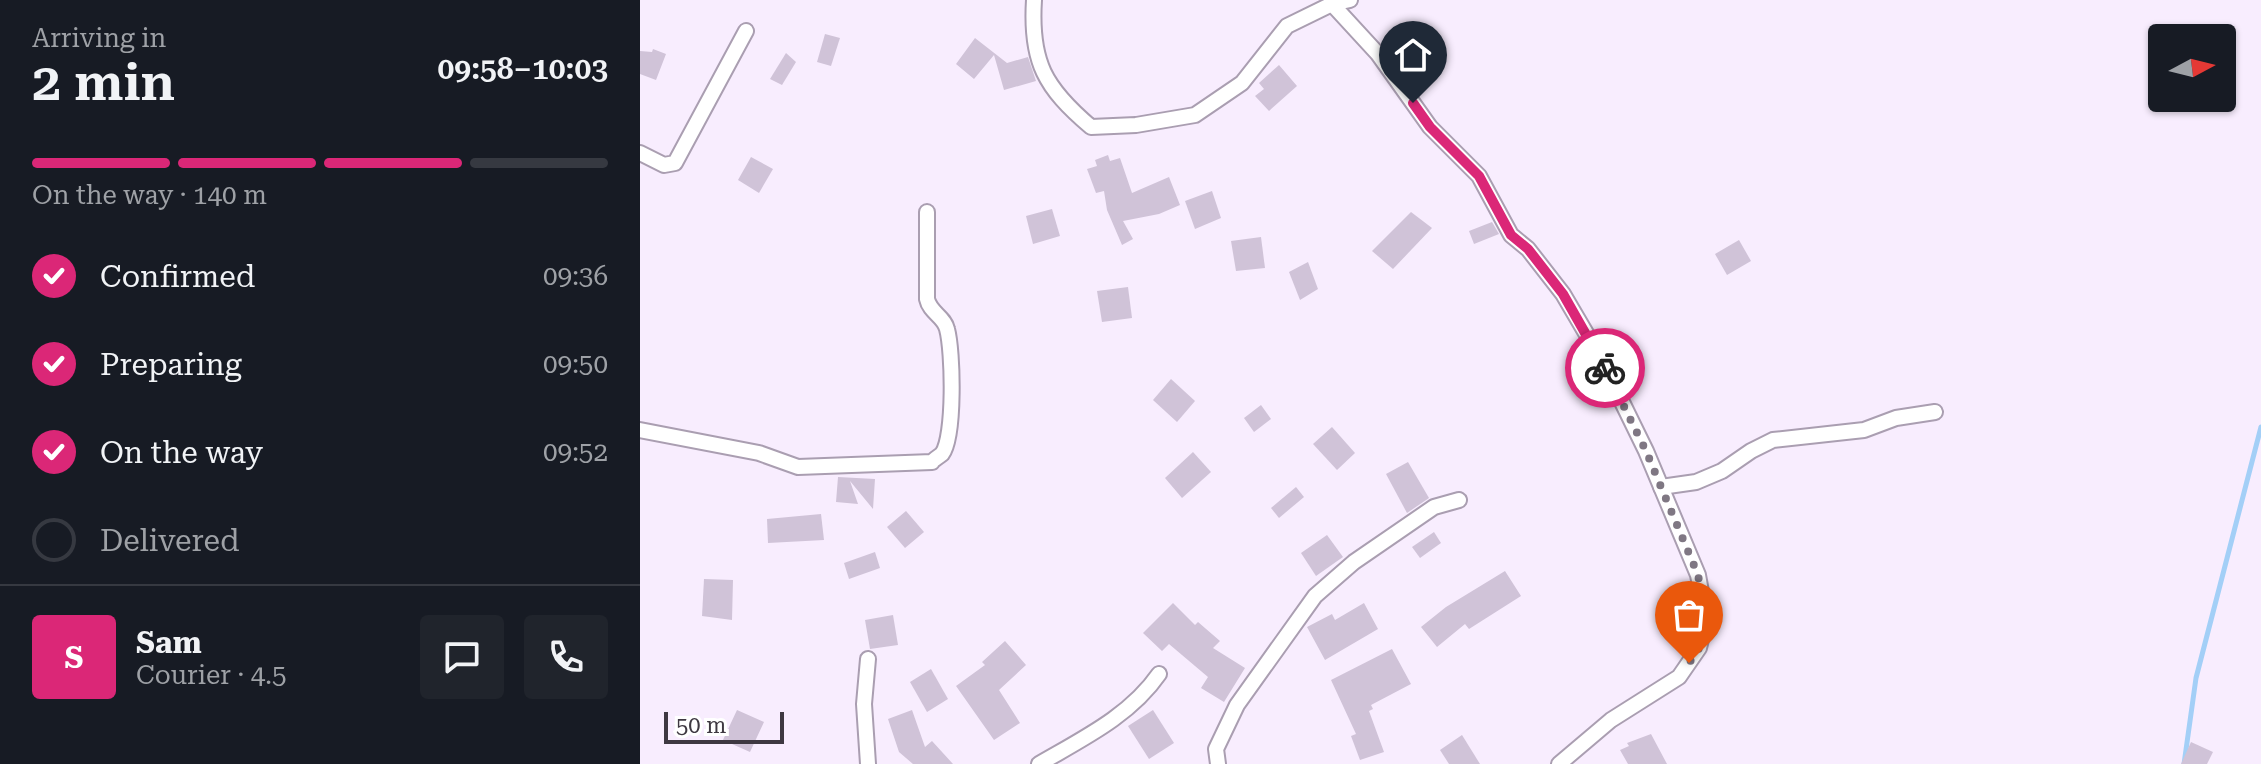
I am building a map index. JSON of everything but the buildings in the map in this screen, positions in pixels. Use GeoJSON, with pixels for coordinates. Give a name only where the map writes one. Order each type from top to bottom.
{"type":"FeatureCollection","features":[{"type":"Feature","properties":{"kind":"street"},"geometry":{"type":"LineString","coordinates":[[1034,0],[1032,27],[1039,66],[1062,102],[1091,127],[1136,125],[1195,115],[1242,83],[1287,26],[1332,4],[1350,0]]}},
{"type":"Feature","properties":{"kind":"street"},"geometry":{"type":"LineString","coordinates":[[1332,4],[1378,54],[1430,127],[1479,176],[1511,235],[1528,249],[1563,294],[1600,357],[1698,575],[1706,619],[1699,648],[1679,677],[1611,720],[1559,764]]}},
{"type":"Feature","properties":{"kind":"street"},"geometry":{"type":"LineString","coordinates":[[640,153],[664,165],[675,163],[746,31]]}},
{"type":"Feature","properties":{"kind":"street"},"geometry":{"type":"LineString","coordinates":[[640,430],[663,432],[759,453],[798,467],[932,462],[941,455],[952,420],[948,331],[941,318],[931,310],[927,299],[927,212]]}},
{"type":"Feature","properties":{"kind":"street"},"geometry":{"type":"LineString","coordinates":[[1661,487],[1696,482],[1722,471],[1773,440],[1864,430],[1896,418],[1935,412]]}},
{"type":"Feature","properties":{"kind":"street"},"geometry":{"type":"LineString","coordinates":[[1218,764],[1216,749],[1237,705],[1315,596],[1354,562],[1434,507],[1459,500]]}},
{"type":"Feature","properties":{"kind":"street"},"geometry":{"type":"LineString","coordinates":[[868,659],[864,704],[868,764]]}},
{"type":"Feature","properties":{"kind":"street"},"geometry":{"type":"LineString","coordinates":[[1039,764],[1092,733],[1143,697],[1159,674]]}},
{"type":"Feature","properties":{"kind":"waterway"},"geometry":{"type":"LineString","coordinates":[[2184,764],[2196,678],[2261,427]]}},
{"type":"Feature","properties":{"kind":"way so far"},"geometry":{"type":"LineString","coordinates":[[1605,368],[1631,427],[1646,451],[1698,575],[1706,619],[1699,648],[1689,663]]}},
{"type":"Feature","properties":{"kind":"route"},"geometry":{"type":"LineString","coordinates":[[1413,103],[1430,127],[1479,176],[1511,235],[1528,249],[1563,294],[1605,368]]}}]}
